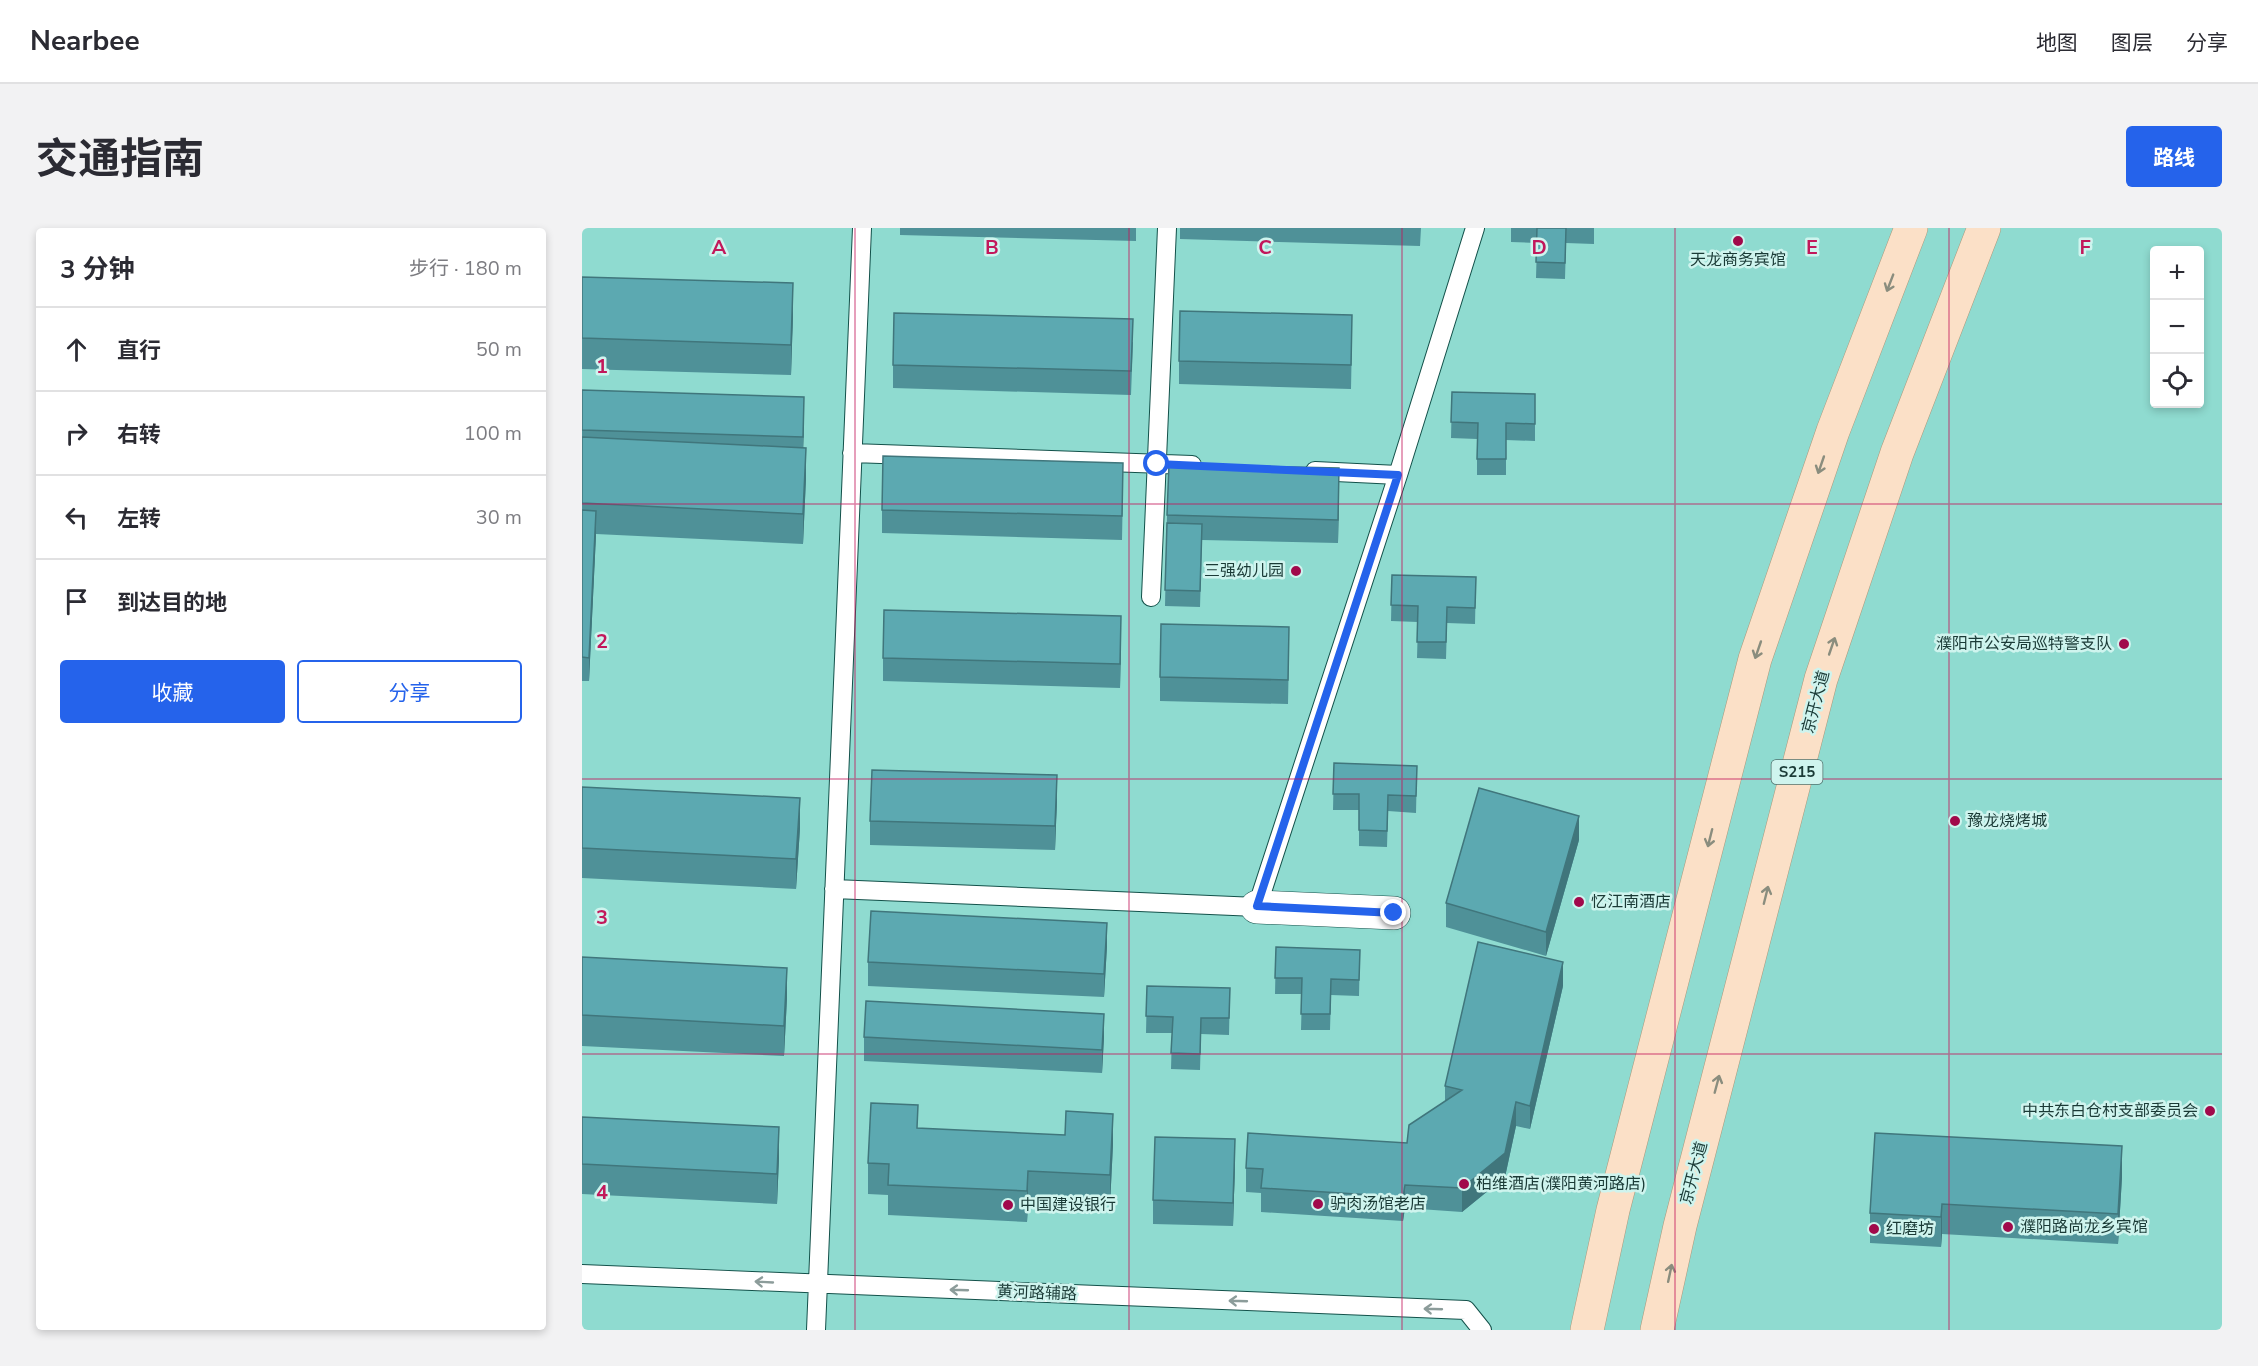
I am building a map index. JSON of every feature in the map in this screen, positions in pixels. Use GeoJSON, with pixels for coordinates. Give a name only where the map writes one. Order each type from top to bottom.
{"type":"FeatureCollection","features":[{"type":"Feature","properties":{"kind":"main road"},"geometry":{"type":"LineString","coordinates":[[1587,1330],[1613,1210],[1755,659],[1833,431],[1911,228]]}},
{"type":"Feature","properties":{"kind":"main road","name":"京开大道"},"geometry":{"type":"LineString","coordinates":[[1657,1330],[1680,1226],[1821,679],[1897,453],[1984,228]]}},
{"type":"Feature","properties":{"kind":"street"},"geometry":{"type":"LineString","coordinates":[[1257,906],[1394,913]]}},
{"type":"Feature","properties":{"kind":"lane"},"geometry":{"type":"LineString","coordinates":[[816,1330],[862,228]]}},
{"type":"Feature","properties":{"kind":"lane"},"geometry":{"type":"LineString","coordinates":[[1151,597],[1167,228]]}},
{"type":"Feature","properties":{"kind":"lane"},"geometry":{"type":"LineString","coordinates":[[834,889],[1257,906],[1398,475],[1475,228]]}},
{"type":"Feature","properties":{"kind":"lane"},"geometry":{"type":"LineString","coordinates":[[852,453],[1215,466]]}},
{"type":"Feature","properties":{"kind":"lane"},"geometry":{"type":"LineString","coordinates":[[1295,470],[1398,475]]}},
{"type":"Feature","properties":{"kind":"lane","name":"黄河路辅路"},"geometry":{"type":"LineString","coordinates":[[582,1274],[1466,1310],[1482,1330]]}},
{"type":"Feature","properties":{"kind":"building"},"geometry":{"type":"Polygon","coordinates":[[[1537,228],[1566,228],[1565,263],[1536,262],[1537,228]]]}},
{"type":"Feature","properties":{"kind":"building"},"geometry":{"type":"Polygon","coordinates":[[[582,277],[793,283],[791,345],[582,338],[582,277]]]}},
{"type":"Feature","properties":{"kind":"building"},"geometry":{"type":"Polygon","coordinates":[[[1180,311],[1352,315],[1351,365],[1179,361],[1180,311]]]}},
{"type":"Feature","properties":{"kind":"building"},"geometry":{"type":"Polygon","coordinates":[[[894,313],[1133,319],[1131,371],[893,365],[894,313]]]}},
{"type":"Feature","properties":{"kind":"building"},"geometry":{"type":"Polygon","coordinates":[[[582,390],[804,397],[803,437],[582,430],[582,390]]]}},
{"type":"Feature","properties":{"kind":"building"},"geometry":{"type":"Polygon","coordinates":[[[1452,392],[1535,394],[1535,424],[1506,423],[1506,459],[1477,459],[1478,423],[1451,422],[1452,392]]]}},
{"type":"Feature","properties":{"kind":"building"},"geometry":{"type":"Polygon","coordinates":[[[582,437],[806,448],[803,514],[582,503],[582,437]]]}},
{"type":"Feature","properties":{"kind":"building"},"geometry":{"type":"Polygon","coordinates":[[[883,456],[1123,463],[1122,516],[882,510],[883,456]]]}},
{"type":"Feature","properties":{"kind":"building"},"geometry":{"type":"Polygon","coordinates":[[[1169,464],[1339,468],[1338,520],[1167,515],[1169,464]]]}},
{"type":"Feature","properties":{"kind":"building"},"geometry":{"type":"Polygon","coordinates":[[[582,510],[596,511],[589,658],[582,657],[582,510]]]}},
{"type":"Feature","properties":{"kind":"building"},"geometry":{"type":"Polygon","coordinates":[[[1167,523],[1202,524],[1200,591],[1165,590],[1167,523]]]}},
{"type":"Feature","properties":{"kind":"building"},"geometry":{"type":"Polygon","coordinates":[[[1392,575],[1476,577],[1475,608],[1447,607],[1446,642],[1417,642],[1418,606],[1391,605],[1392,575]]]}},
{"type":"Feature","properties":{"kind":"building"},"geometry":{"type":"Polygon","coordinates":[[[884,610],[1121,616],[1120,664],[883,658],[884,610]]]}},
{"type":"Feature","properties":{"kind":"building"},"geometry":{"type":"Polygon","coordinates":[[[1161,624],[1289,627],[1288,680],[1160,677],[1161,624]]]}},
{"type":"Feature","properties":{"kind":"building"},"geometry":{"type":"Polygon","coordinates":[[[1334,763],[1417,766],[1416,796],[1388,795],[1387,831],[1359,830],[1359,794],[1333,794],[1334,763]]]}},
{"type":"Feature","properties":{"kind":"building"},"geometry":{"type":"Polygon","coordinates":[[[872,770],[1057,775],[1055,826],[870,821],[872,770]]]}},
{"type":"Feature","properties":{"kind":"building"},"geometry":{"type":"Polygon","coordinates":[[[582,787],[800,798],[796,859],[582,848],[582,787]]]}},
{"type":"Feature","properties":{"kind":"building"},"geometry":{"type":"Polygon","coordinates":[[[1479,788],[1579,816],[1546,932],[1446,903],[1479,788]]]}},
{"type":"Feature","properties":{"kind":"building"},"geometry":{"type":"Polygon","coordinates":[[[871,911],[1107,923],[1104,974],[868,962],[871,911]]]}},
{"type":"Feature","properties":{"kind":"building"},"geometry":{"type":"Polygon","coordinates":[[[1478,942],[1563,962],[1530,1106],[1516,1102],[1505,1153],[1462,1188],[1405,1185],[1403,1197],[1261,1188],[1263,1169],[1246,1168],[1248,1133],[1407,1143],[1409,1125],[1462,1090],[1445,1086],[1478,942]]]}},
{"type":"Feature","properties":{"kind":"building"},"geometry":{"type":"Polygon","coordinates":[[[1276,947],[1360,950],[1359,980],[1331,979],[1330,1014],[1301,1014],[1302,978],[1275,978],[1276,947]]]}},
{"type":"Feature","properties":{"kind":"building"},"geometry":{"type":"Polygon","coordinates":[[[582,957],[787,968],[784,1026],[582,1015],[582,957]]]}},
{"type":"Feature","properties":{"kind":"building"},"geometry":{"type":"Polygon","coordinates":[[[1147,986],[1230,988],[1229,1018],[1201,1018],[1200,1054],[1171,1053],[1173,1017],[1146,1016],[1147,986]]]}},
{"type":"Feature","properties":{"kind":"building"},"geometry":{"type":"Polygon","coordinates":[[[866,1001],[1104,1014],[1102,1050],[864,1037],[866,1001]]]}},
{"type":"Feature","properties":{"kind":"building"},"geometry":{"type":"Polygon","coordinates":[[[871,1103],[918,1105],[917,1128],[1065,1135],[1066,1111],[1113,1114],[1110,1175],[1028,1171],[1027,1191],[888,1185],[889,1164],[868,1163],[871,1103]]]}},
{"type":"Feature","properties":{"kind":"building"},"geometry":{"type":"Polygon","coordinates":[[[582,1117],[779,1127],[777,1174],[582,1164],[582,1117]]]}},
{"type":"Feature","properties":{"kind":"building"},"geometry":{"type":"Polygon","coordinates":[[[1875,1133],[2122,1146],[2118,1214],[1942,1204],[1941,1217],[1870,1213],[1875,1133]]]}},
{"type":"Feature","properties":{"kind":"building"},"geometry":{"type":"Polygon","coordinates":[[[1155,1137],[1235,1139],[1233,1203],[1153,1200],[1155,1137]]]}},
{"type":"Feature","properties":{"kind":"place","name":"天龙商务宾馆"},"geometry":{"type":"Point","coordinates":[1738,241]}},
{"type":"Feature","properties":{"kind":"place","name":"三强幼儿园"},"geometry":{"type":"Point","coordinates":[1296,571]}},
{"type":"Feature","properties":{"kind":"place","name":"濮阳市公安局巡特警支队"},"geometry":{"type":"Point","coordinates":[2124,644]}},
{"type":"Feature","properties":{"kind":"place","name":"豫龙烧烤城"},"geometry":{"type":"Point","coordinates":[1955,821]}},
{"type":"Feature","properties":{"kind":"place","name":"忆江南酒店"},"geometry":{"type":"Point","coordinates":[1579,902]}},
{"type":"Feature","properties":{"kind":"place","name":"中共东白仓村支部委员会"},"geometry":{"type":"Point","coordinates":[2210,1111]}},
{"type":"Feature","properties":{"kind":"place","name":"柏维酒店(濮阳黄河路店)"},"geometry":{"type":"Point","coordinates":[1464,1184]}},
{"type":"Feature","properties":{"kind":"place","name":"驴肉汤馆老店"},"geometry":{"type":"Point","coordinates":[1318,1204]}},
{"type":"Feature","properties":{"kind":"place","name":"中国建设银行"},"geometry":{"type":"Point","coordinates":[1008,1205]}},
{"type":"Feature","properties":{"kind":"place","name":"濮阳路尚龙乡宾馆"},"geometry":{"type":"Point","coordinates":[2008,1227]}},
{"type":"Feature","properties":{"kind":"place","name":"红磨坊"},"geometry":{"type":"Point","coordinates":[1874,1229]}},
{"type":"Feature","properties":{"kind":"route"},"geometry":{"type":"LineString","coordinates":[[1157,464],[1398,475],[1257,906],[1394,913]]}}]}
